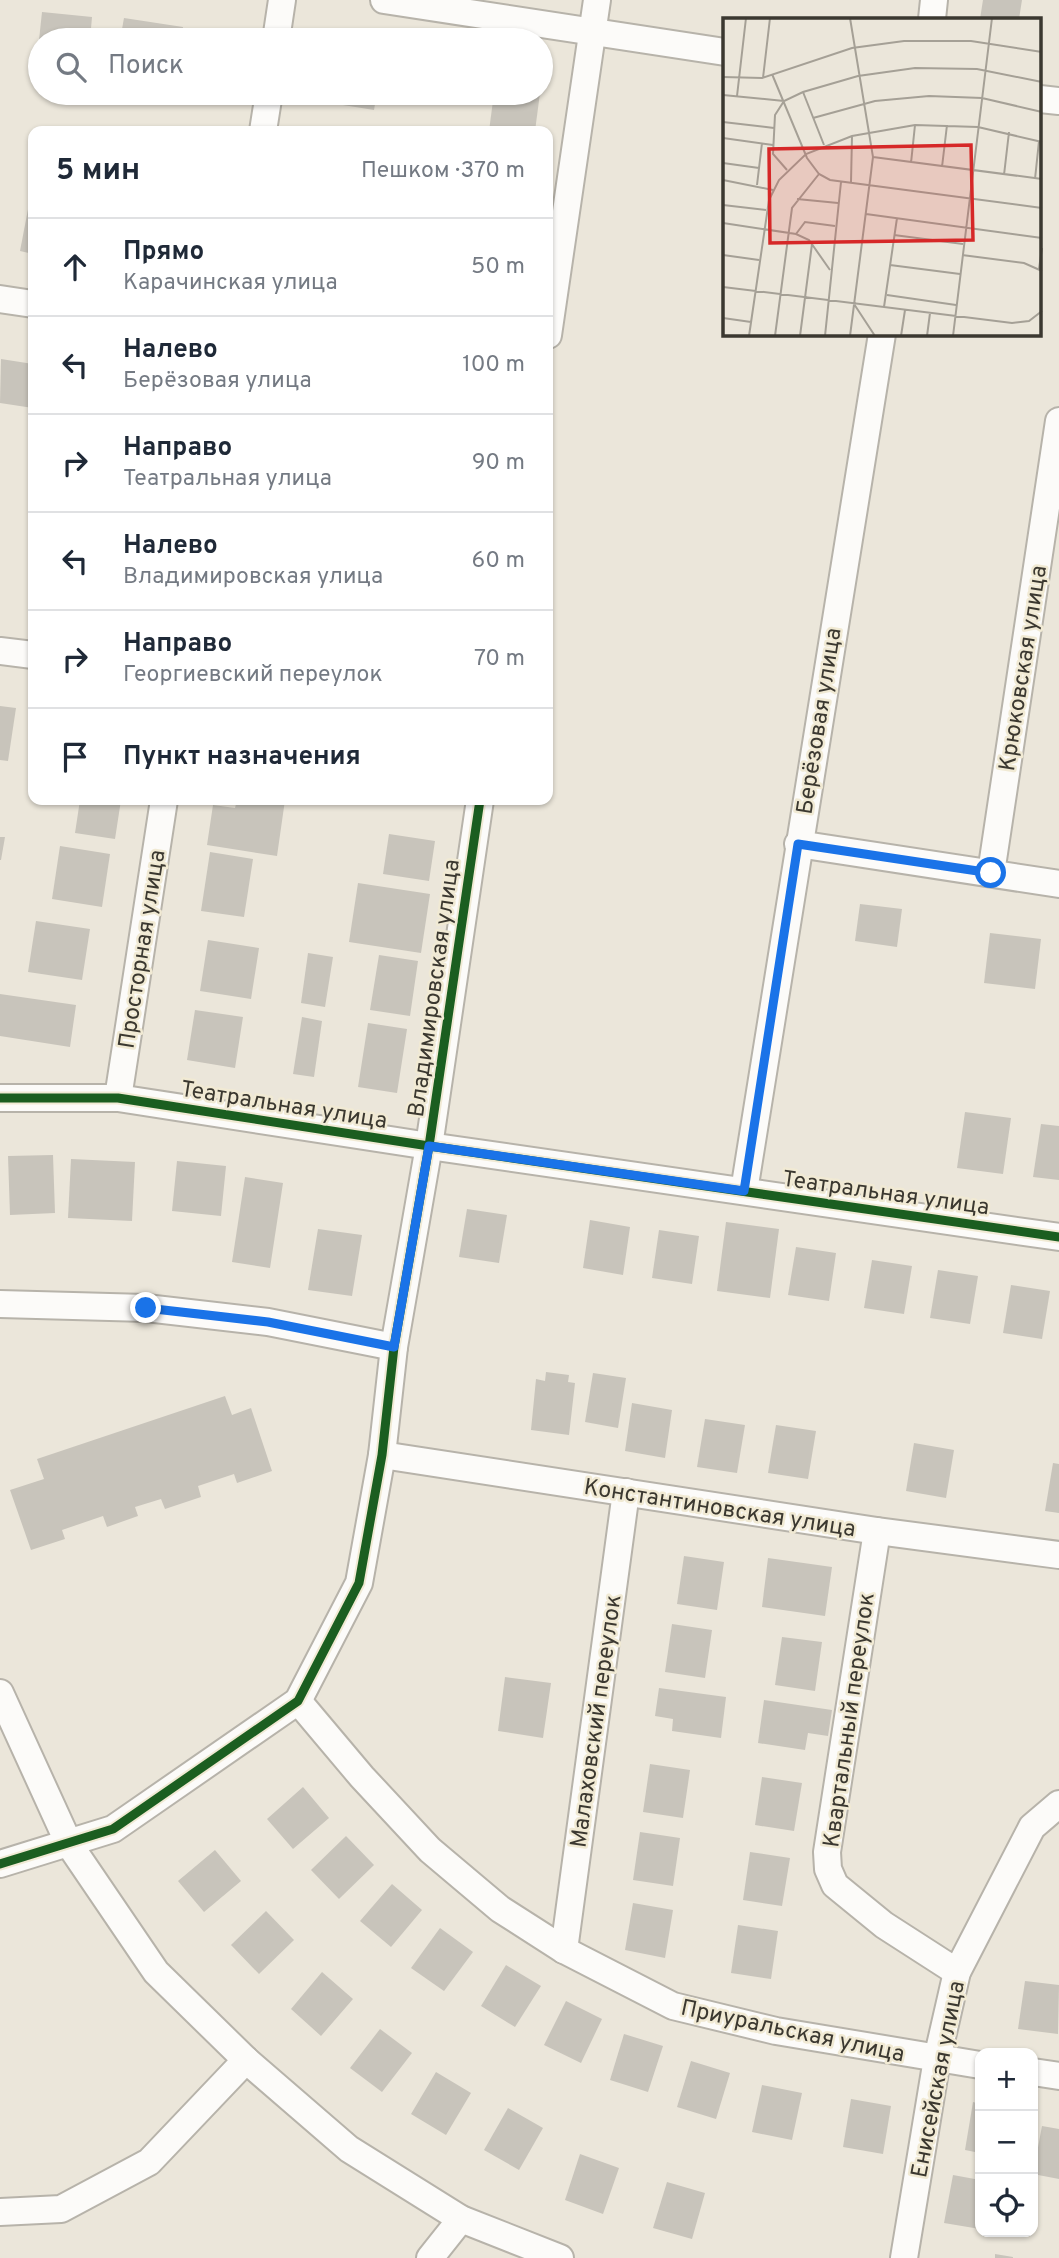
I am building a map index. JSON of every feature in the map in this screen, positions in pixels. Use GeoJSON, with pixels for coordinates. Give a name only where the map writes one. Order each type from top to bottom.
{"type":"FeatureCollection","features":[{"type":"Feature","properties":{"kind":"street"},"geometry":{"type":"LineString","coordinates":[[278,28],[282,0]]}},
{"type":"Feature","properties":{"kind":"street"},"geometry":{"type":"LineString","coordinates":[[384,0],[723,52]]}},
{"type":"Feature","properties":{"kind":"street"},"geometry":{"type":"LineString","coordinates":[[553,300],[597,0]]}},
{"type":"Feature","properties":{"kind":"street"},"geometry":{"type":"LineString","coordinates":[[932,18],[934,0]]}},
{"type":"Feature","properties":{"kind":"street"},"geometry":{"type":"LineString","coordinates":[[264,126],[267,105]]}},
{"type":"Feature","properties":{"kind":"street"},"geometry":{"type":"LineString","coordinates":[[0,299],[28,303]]}},
{"type":"Feature","properties":{"kind":"street","name":"Берёзовая улица"},"geometry":{"type":"LineString","coordinates":[[744,1191],[882,336]]}},
{"type":"Feature","properties":{"kind":"street","name":"Крюковская улица"},"geometry":{"type":"LineString","coordinates":[[991,873],[1059,421]]}},
{"type":"Feature","properties":{"kind":"street"},"geometry":{"type":"LineString","coordinates":[[0,651],[28,654]]}},
{"type":"Feature","properties":{"kind":"street","name":"Просторная улица"},"geometry":{"type":"LineString","coordinates":[[118,1098],[163,805]]}},
{"type":"Feature","properties":{"kind":"street","name":"Владимировская улица"},"geometry":{"type":"LineString","coordinates":[[0,1864],[113,1829],[298,1701],[359,1583],[382,1455],[394,1347],[429,1146],[479,805]]}},
{"type":"Feature","properties":{"kind":"street"},"geometry":{"type":"LineString","coordinates":[[798,844],[1059,884]]}},
{"type":"Feature","properties":{"kind":"street","name":"Театральная улица"},"geometry":{"type":"LineString","coordinates":[[0,1098],[118,1098],[1059,1237]]}},
{"type":"Feature","properties":{"kind":"street"},"geometry":{"type":"LineString","coordinates":[[0,1304],[146,1308],[268,1322],[394,1347]]}},
{"type":"Feature","properties":{"kind":"street","name":"Константиновская улица"},"geometry":{"type":"LineString","coordinates":[[382,1455],[877,1531],[1059,1555]]}},
{"type":"Feature","properties":{"kind":"street","name":"Малаховский переулок"},"geometry":{"type":"LineString","coordinates":[[564,1950],[626,1492]]}},
{"type":"Feature","properties":{"kind":"street","name":"Квартальный переулок"},"geometry":{"type":"LineString","coordinates":[[877,1531],[827,1852],[828,1869],[835,1885],[874,1917],[957,1972]]}},
{"type":"Feature","properties":{"kind":"street"},"geometry":{"type":"LineString","coordinates":[[0,1693],[69,1844],[156,1972],[246,2060],[349,2149],[461,2219],[560,2258]]}},
{"type":"Feature","properties":{"kind":"street","name":"Приуральская улица"},"geometry":{"type":"LineString","coordinates":[[298,1701],[362,1777],[430,1850],[500,1909],[564,1950],[673,2006],[776,2031],[975,2064]]}},
{"type":"Feature","properties":{"kind":"street","name":"Енисейская улица"},"geometry":{"type":"LineString","coordinates":[[904,2258],[937,2059],[957,1972],[1032,1827],[1059,1804]]}},
{"type":"Feature","properties":{"kind":"street"},"geometry":{"type":"LineString","coordinates":[[0,2212],[61,2209],[149,2162],[246,2060]]}},
{"type":"Feature","properties":{"kind":"street"},"geometry":{"type":"LineString","coordinates":[[1038,2073],[1059,2076]]}},
{"type":"Feature","properties":{"kind":"street"},"geometry":{"type":"LineString","coordinates":[[430,2258],[461,2219]]}},
{"type":"Feature","properties":{"kind":"building"},"geometry":{"type":"Polygon","coordinates":[[[983,0],[1022,0],[1019,18],[980,18],[983,0]]]}},
{"type":"Feature","properties":{"kind":"building"},"geometry":{"type":"Polygon","coordinates":[[[42,12],[92,17],[91,28],[40,28],[42,12]]]}},
{"type":"Feature","properties":{"kind":"building"},"geometry":{"type":"Polygon","coordinates":[[[124,18],[183,27],[183,28],[122,28],[124,18]]]}},
{"type":"Feature","properties":{"kind":"building"},"geometry":{"type":"Polygon","coordinates":[[[343,105],[375,105],[374,110],[343,105]]]}},
{"type":"Feature","properties":{"kind":"building"},"geometry":{"type":"Polygon","coordinates":[[[492,105],[538,105],[536,126],[490,126],[492,105]]]}},
{"type":"Feature","properties":{"kind":"building"},"geometry":{"type":"Polygon","coordinates":[[[28,209],[28,253],[20,251],[28,209]]]}},
{"type":"Feature","properties":{"kind":"building"},"geometry":{"type":"Polygon","coordinates":[[[1,359],[28,363],[28,407],[0,403],[1,359]]]}},
{"type":"Feature","properties":{"kind":"building"},"geometry":{"type":"Polygon","coordinates":[[[0,706],[16,708],[8,761],[0,760],[0,706]]]}},
{"type":"Feature","properties":{"kind":"building"},"geometry":{"type":"Polygon","coordinates":[[[79,805],[120,805],[115,839],[75,833],[79,805]]]}},
{"type":"Feature","properties":{"kind":"building"},"geometry":{"type":"Polygon","coordinates":[[[213,805],[235,808],[236,805],[284,805],[277,856],[207,845],[213,805]]]}},
{"type":"Feature","properties":{"kind":"building"},"geometry":{"type":"Polygon","coordinates":[[[389,834],[435,841],[429,881],[383,874],[389,834]]]}},
{"type":"Feature","properties":{"kind":"building"},"geometry":{"type":"Polygon","coordinates":[[[0,837],[5,837],[1,860],[0,860],[0,837]]]}},
{"type":"Feature","properties":{"kind":"building"},"geometry":{"type":"Polygon","coordinates":[[[60,846],[110,854],[102,907],[52,899],[60,846]]]}},
{"type":"Feature","properties":{"kind":"building"},"geometry":{"type":"Polygon","coordinates":[[[210,852],[253,859],[244,917],[201,911],[210,852]]]}},
{"type":"Feature","properties":{"kind":"building"},"geometry":{"type":"Polygon","coordinates":[[[358,883],[430,894],[421,953],[349,942],[358,883]]]}},
{"type":"Feature","properties":{"kind":"building"},"geometry":{"type":"Polygon","coordinates":[[[860,904],[902,909],[897,947],[855,941],[860,904]]]}},
{"type":"Feature","properties":{"kind":"building"},"geometry":{"type":"Polygon","coordinates":[[[36,921],[90,929],[82,980],[28,972],[36,921]]]}},
{"type":"Feature","properties":{"kind":"building"},"geometry":{"type":"Polygon","coordinates":[[[990,933],[1041,939],[1035,989],[984,983],[990,933]]]}},
{"type":"Feature","properties":{"kind":"building"},"geometry":{"type":"Polygon","coordinates":[[[208,940],[259,948],[251,999],[200,991],[208,940]]]}},
{"type":"Feature","properties":{"kind":"building"},"geometry":{"type":"Polygon","coordinates":[[[308,953],[333,957],[325,1007],[301,1003],[308,953]]]}},
{"type":"Feature","properties":{"kind":"building"},"geometry":{"type":"Polygon","coordinates":[[[379,955],[418,961],[410,1016],[370,1010],[379,955]]]}},
{"type":"Feature","properties":{"kind":"building"},"geometry":{"type":"Polygon","coordinates":[[[0,994],[76,1005],[70,1047],[0,1036],[0,994]]]}},
{"type":"Feature","properties":{"kind":"building"},"geometry":{"type":"Polygon","coordinates":[[[195,1010],[243,1017],[235,1068],[187,1060],[195,1010]]]}},
{"type":"Feature","properties":{"kind":"building"},"geometry":{"type":"Polygon","coordinates":[[[302,1017],[322,1021],[314,1077],[293,1074],[302,1017]]]}},
{"type":"Feature","properties":{"kind":"building"},"geometry":{"type":"Polygon","coordinates":[[[368,1023],[407,1029],[397,1093],[358,1087],[368,1023]]]}},
{"type":"Feature","properties":{"kind":"building"},"geometry":{"type":"Polygon","coordinates":[[[965,1112],[1011,1118],[1003,1174],[957,1168],[965,1112]]]}},
{"type":"Feature","properties":{"kind":"building"},"geometry":{"type":"Polygon","coordinates":[[[1041,1124],[1059,1126],[1059,1180],[1033,1177],[1041,1124]]]}},
{"type":"Feature","properties":{"kind":"building"},"geometry":{"type":"Polygon","coordinates":[[[53,1155],[55,1213],[10,1215],[8,1156],[53,1155]]]}},
{"type":"Feature","properties":{"kind":"building"},"geometry":{"type":"Polygon","coordinates":[[[71,1159],[135,1162],[132,1221],[68,1218],[71,1159]]]}},
{"type":"Feature","properties":{"kind":"building"},"geometry":{"type":"Polygon","coordinates":[[[177,1161],[226,1166],[221,1216],[172,1211],[177,1161]]]}},
{"type":"Feature","properties":{"kind":"building"},"geometry":{"type":"Polygon","coordinates":[[[245,1177],[283,1183],[270,1268],[232,1262],[245,1177]]]}},
{"type":"Feature","properties":{"kind":"building"},"geometry":{"type":"Polygon","coordinates":[[[467,1209],[507,1215],[499,1263],[459,1257],[467,1209]]]}},
{"type":"Feature","properties":{"kind":"building"},"geometry":{"type":"Polygon","coordinates":[[[590,1220],[630,1227],[623,1275],[583,1268],[590,1220]]]}},
{"type":"Feature","properties":{"kind":"building"},"geometry":{"type":"Polygon","coordinates":[[[726,1222],[779,1229],[770,1298],[717,1291],[726,1222]]]}},
{"type":"Feature","properties":{"kind":"building"},"geometry":{"type":"Polygon","coordinates":[[[318,1229],[362,1235],[352,1296],[308,1290],[318,1229]]]}},
{"type":"Feature","properties":{"kind":"building"},"geometry":{"type":"Polygon","coordinates":[[[659,1230],[699,1236],[692,1284],[652,1278],[659,1230]]]}},
{"type":"Feature","properties":{"kind":"building"},"geometry":{"type":"Polygon","coordinates":[[[796,1247],[836,1253],[829,1301],[788,1295],[796,1247]]]}},
{"type":"Feature","properties":{"kind":"building"},"geometry":{"type":"Polygon","coordinates":[[[872,1260],[912,1266],[904,1314],[864,1308],[872,1260]]]}},
{"type":"Feature","properties":{"kind":"building"},"geometry":{"type":"Polygon","coordinates":[[[938,1270],[978,1276],[970,1324],[930,1318],[938,1270]]]}},
{"type":"Feature","properties":{"kind":"building"},"geometry":{"type":"Polygon","coordinates":[[[1011,1285],[1050,1291],[1042,1339],[1003,1333],[1011,1285]]]}},
{"type":"Feature","properties":{"kind":"building"},"geometry":{"type":"Polygon","coordinates":[[[546,1372],[569,1375],[568,1382],[575,1383],[569,1435],[531,1430],[536,1379],[545,1381],[546,1372]]]}},
{"type":"Feature","properties":{"kind":"building"},"geometry":{"type":"Polygon","coordinates":[[[593,1373],[626,1378],[618,1428],[585,1422],[593,1373]]]}},
{"type":"Feature","properties":{"kind":"building"},"geometry":{"type":"Polygon","coordinates":[[[225,1396],[232,1415],[251,1408],[272,1471],[237,1483],[234,1474],[198,1486],[201,1497],[165,1509],[161,1499],[135,1507],[138,1516],[107,1527],[103,1516],[62,1530],[65,1539],[31,1550],[10,1490],[44,1479],[37,1459],[225,1396]]]}},
{"type":"Feature","properties":{"kind":"building"},"geometry":{"type":"Polygon","coordinates":[[[632,1403],[672,1410],[665,1458],[625,1451],[632,1403]]]}},
{"type":"Feature","properties":{"kind":"building"},"geometry":{"type":"Polygon","coordinates":[[[705,1419],[745,1425],[737,1473],[697,1467],[705,1419]]]}},
{"type":"Feature","properties":{"kind":"building"},"geometry":{"type":"Polygon","coordinates":[[[776,1425],[816,1431],[808,1479],[768,1473],[776,1425]]]}},
{"type":"Feature","properties":{"kind":"building"},"geometry":{"type":"Polygon","coordinates":[[[914,1443],[954,1450],[946,1498],[906,1491],[914,1443]]]}},
{"type":"Feature","properties":{"kind":"building"},"geometry":{"type":"Polygon","coordinates":[[[1053,1463],[1059,1464],[1059,1513],[1045,1511],[1053,1463]]]}},
{"type":"Feature","properties":{"kind":"building"},"geometry":{"type":"Polygon","coordinates":[[[684,1556],[724,1562],[717,1610],[677,1604],[684,1556]]]}},
{"type":"Feature","properties":{"kind":"building"},"geometry":{"type":"Polygon","coordinates":[[[768,1558],[832,1567],[825,1616],[762,1607],[768,1558]]]}},
{"type":"Feature","properties":{"kind":"building"},"geometry":{"type":"Polygon","coordinates":[[[672,1624],[712,1630],[705,1678],[665,1672],[672,1624]]]}},
{"type":"Feature","properties":{"kind":"building"},"geometry":{"type":"Polygon","coordinates":[[[782,1637],[822,1642],[815,1691],[775,1685],[782,1637]]]}},
{"type":"Feature","properties":{"kind":"building"},"geometry":{"type":"Polygon","coordinates":[[[505,1677],[551,1683],[543,1738],[498,1731],[505,1677]]]}},
{"type":"Feature","properties":{"kind":"building"},"geometry":{"type":"Polygon","coordinates":[[[659,1688],[726,1697],[721,1738],[672,1731],[673,1719],[655,1716],[659,1688]]]}},
{"type":"Feature","properties":{"kind":"building"},"geometry":{"type":"Polygon","coordinates":[[[764,1700],[832,1710],[828,1736],[808,1733],[805,1750],[758,1743],[764,1700]]]}},
{"type":"Feature","properties":{"kind":"building"},"geometry":{"type":"Polygon","coordinates":[[[650,1764],[690,1770],[683,1818],[643,1812],[650,1764]]]}},
{"type":"Feature","properties":{"kind":"building"},"geometry":{"type":"Polygon","coordinates":[[[762,1777],[802,1783],[794,1831],[755,1825],[762,1777]]]}},
{"type":"Feature","properties":{"kind":"building"},"geometry":{"type":"Polygon","coordinates":[[[303,1787],[329,1818],[293,1849],[267,1819],[303,1787]]]}},
{"type":"Feature","properties":{"kind":"building"},"geometry":{"type":"Polygon","coordinates":[[[640,1832],[680,1838],[673,1886],[633,1880],[640,1832]]]}},
{"type":"Feature","properties":{"kind":"building"},"geometry":{"type":"Polygon","coordinates":[[[346,1836],[374,1865],[339,1899],[311,1870],[346,1836]]]}},
{"type":"Feature","properties":{"kind":"building"},"geometry":{"type":"Polygon","coordinates":[[[215,1850],[241,1881],[204,1912],[178,1881],[215,1850]]]}},
{"type":"Feature","properties":{"kind":"building"},"geometry":{"type":"Polygon","coordinates":[[[750,1852],[790,1858],[782,1906],[743,1900],[750,1852]]]}},
{"type":"Feature","properties":{"kind":"building"},"geometry":{"type":"Polygon","coordinates":[[[392,1884],[422,1910],[391,1947],[360,1921],[392,1884]]]}},
{"type":"Feature","properties":{"kind":"building"},"geometry":{"type":"Polygon","coordinates":[[[633,1903],[673,1910],[665,1958],[625,1950],[633,1903]]]}},
{"type":"Feature","properties":{"kind":"building"},"geometry":{"type":"Polygon","coordinates":[[[266,1911],[294,1940],[259,1974],[231,1945],[266,1911]]]}},
{"type":"Feature","properties":{"kind":"building"},"geometry":{"type":"Polygon","coordinates":[[[738,1925],[778,1931],[771,1979],[731,1973],[738,1925]]]}},
{"type":"Feature","properties":{"kind":"building"},"geometry":{"type":"Polygon","coordinates":[[[440,1928],[473,1952],[444,1991],[411,1968],[440,1928]]]}},
{"type":"Feature","properties":{"kind":"building"},"geometry":{"type":"Polygon","coordinates":[[[506,1965],[541,1986],[515,2027],[481,2006],[506,1965]]]}},
{"type":"Feature","properties":{"kind":"building"},"geometry":{"type":"Polygon","coordinates":[[[322,1972],[353,1999],[321,2036],[291,2009],[322,1972]]]}},
{"type":"Feature","properties":{"kind":"building"},"geometry":{"type":"Polygon","coordinates":[[[1025,1981],[1059,1985],[1058,2034],[1018,2029],[1025,1981]]]}},
{"type":"Feature","properties":{"kind":"building"},"geometry":{"type":"Polygon","coordinates":[[[566,2001],[602,2019],[581,2063],[544,2045],[566,2001]]]}},
{"type":"Feature","properties":{"kind":"building"},"geometry":{"type":"Polygon","coordinates":[[[380,2029],[412,2053],[382,2092],[350,2068],[380,2029]]]}},
{"type":"Feature","properties":{"kind":"building"},"geometry":{"type":"Polygon","coordinates":[[[624,2034],[663,2046],[648,2092],[610,2080],[624,2034]]]}},
{"type":"Feature","properties":{"kind":"building"},"geometry":{"type":"Polygon","coordinates":[[[691,2061],[730,2073],[716,2119],[677,2107],[691,2061]]]}},
{"type":"Feature","properties":{"kind":"building"},"geometry":{"type":"Polygon","coordinates":[[[436,2072],[471,2093],[446,2135],[411,2114],[436,2072]]]}},
{"type":"Feature","properties":{"kind":"building"},"geometry":{"type":"Polygon","coordinates":[[[762,2085],[802,2093],[792,2140],[752,2132],[762,2085]]]}},
{"type":"Feature","properties":{"kind":"building"},"geometry":{"type":"Polygon","coordinates":[[[851,2099],[891,2106],[883,2154],[843,2147],[851,2099]]]}},
{"type":"Feature","properties":{"kind":"building"},"geometry":{"type":"Polygon","coordinates":[[[973,2102],[975,2152],[965,2150],[973,2102]]]}},
{"type":"Feature","properties":{"kind":"building"},"geometry":{"type":"Polygon","coordinates":[[[508,2108],[543,2128],[519,2170],[484,2150],[508,2108]]]}},
{"type":"Feature","properties":{"kind":"building"},"geometry":{"type":"Polygon","coordinates":[[[1042,2126],[1059,2129],[1059,2179],[1038,2175],[1038,2147],[1042,2126]]]}},
{"type":"Feature","properties":{"kind":"building"},"geometry":{"type":"Polygon","coordinates":[[[580,2154],[619,2168],[603,2214],[565,2200],[580,2154]]]}},
{"type":"Feature","properties":{"kind":"building"},"geometry":{"type":"Polygon","coordinates":[[[953,2175],[975,2179],[975,2228],[944,2223],[953,2175]]]}},
{"type":"Feature","properties":{"kind":"building"},"geometry":{"type":"Polygon","coordinates":[[[667,2182],[705,2193],[692,2239],[653,2228],[667,2182]]]}},
{"type":"Feature","properties":{"kind":"building"},"geometry":{"type":"Polygon","coordinates":[[[995,2254],[1013,2257],[1013,2258],[995,2258],[995,2254]]]}},
{"type":"Feature","properties":{"kind":"cycle path"},"geometry":{"type":"LineString","coordinates":[[0,1864],[113,1829],[298,1701],[359,1583],[382,1455],[394,1347],[429,1146],[479,805]]}},
{"type":"Feature","properties":{"kind":"cycle path"},"geometry":{"type":"LineString","coordinates":[[0,1098],[118,1098],[1059,1237]]}},
{"type":"Feature","properties":{"kind":"route"},"geometry":{"type":"LineString","coordinates":[[146,1308],[268,1322],[394,1347],[429,1146],[744,1191],[798,844],[991,873]]}}]}
